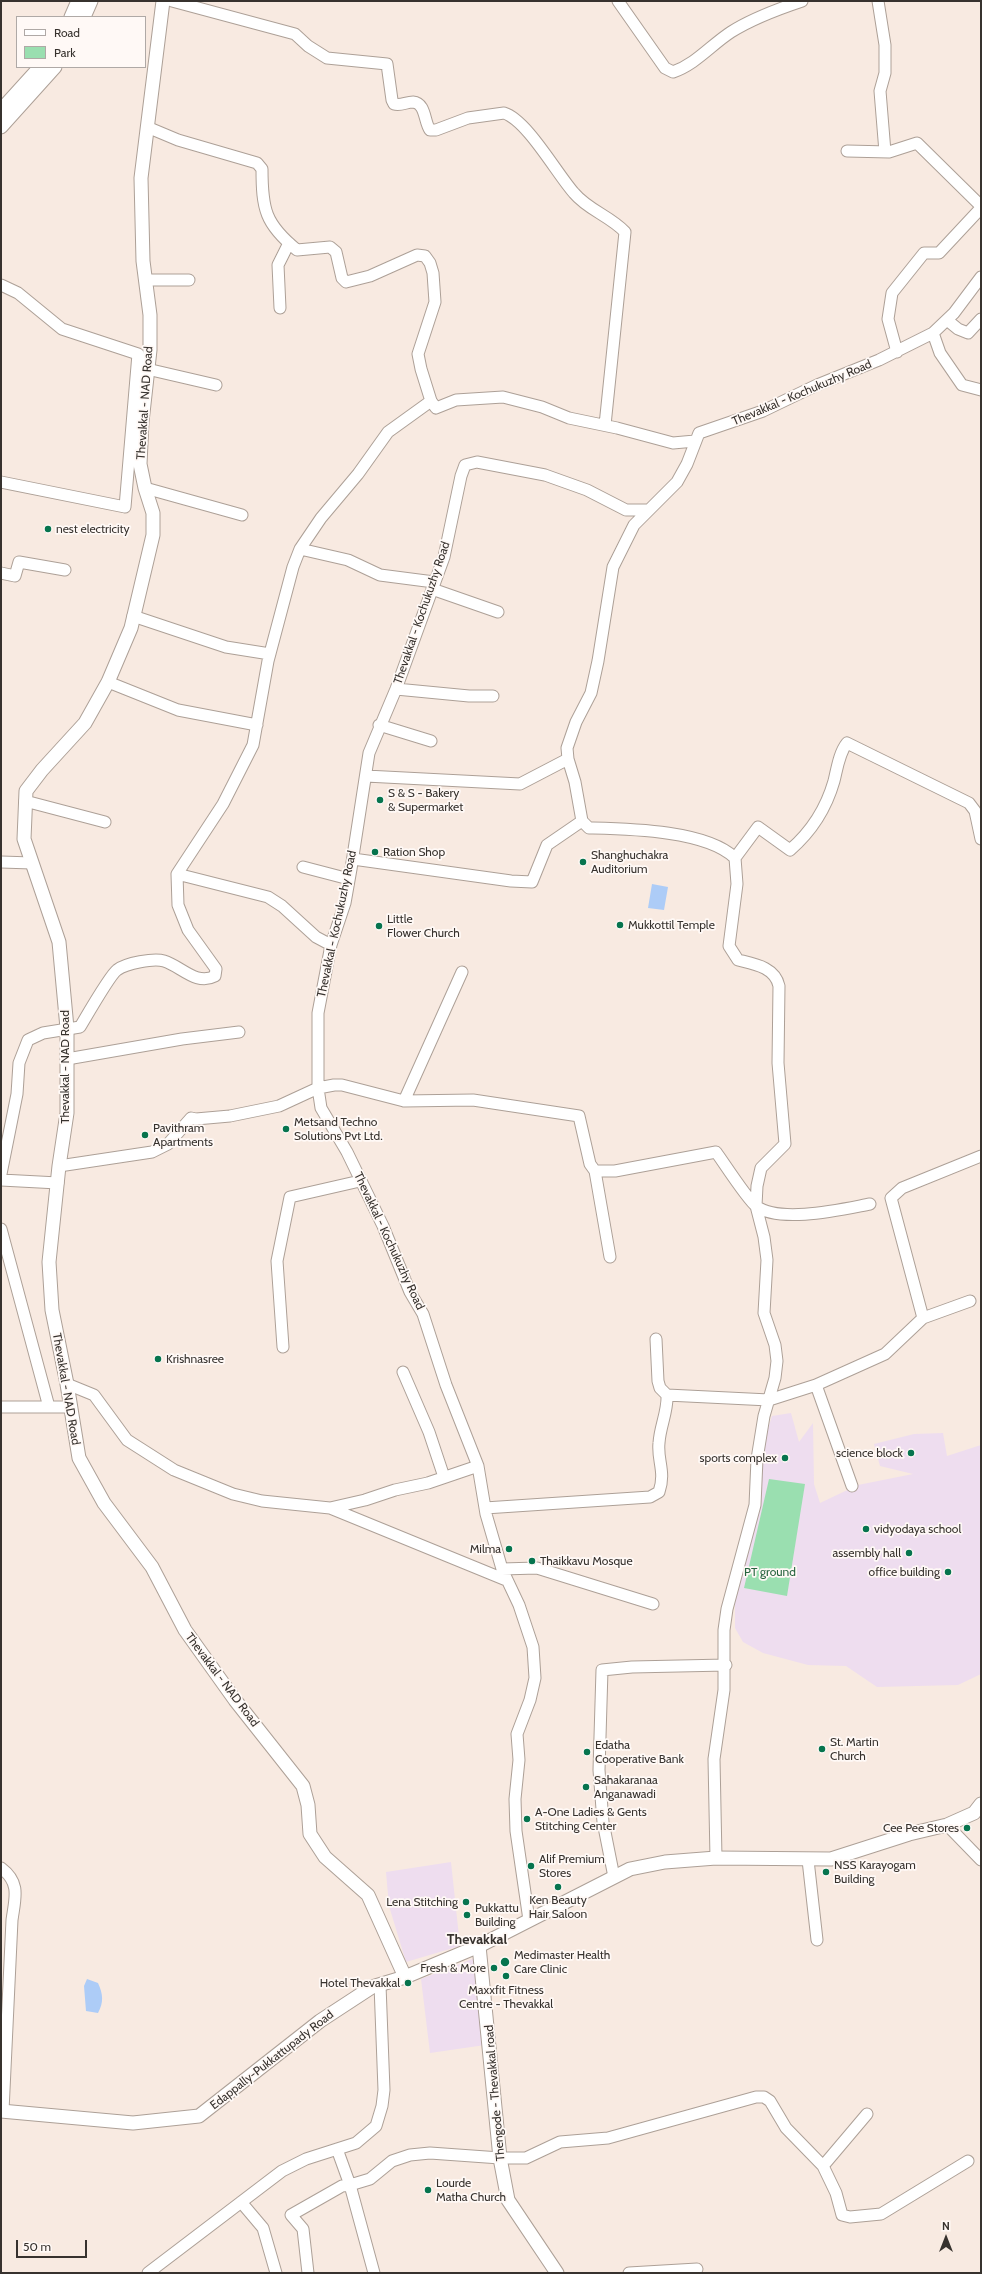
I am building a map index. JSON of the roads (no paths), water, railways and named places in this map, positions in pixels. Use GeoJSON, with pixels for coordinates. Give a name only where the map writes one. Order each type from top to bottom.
{"type":"FeatureCollection","features":[{"type":"Feature","properties":{"kind":"main road"},"geometry":{"type":"LineString","coordinates":[[72,16],[78,1]]}},
{"type":"Feature","properties":{"kind":"main road"},"geometry":{"type":"LineString","coordinates":[[84,16],[91,1]]}},
{"type":"Feature","properties":{"kind":"main road","name":"Thevakkal - NAD Road"},"geometry":{"type":"LineString","coordinates":[[163,1],[141,178],[145,280],[150,315],[150,350],[147,369],[140,464],[145,488],[153,513],[153,535],[131,628],[108,682],[85,723],[26,791],[25,801],[24,839],[59,942],[67,1028],[67,1113],[59,1166],[49,1262],[52,1310],[67,1384],[79,1458],[104,1503],[152,1567],[185,1630],[235,1700],[303,1786],[308,1805],[310,1834],[325,1857],[368,1895],[405,1977]]}},
{"type":"Feature","properties":{"kind":"main road"},"geometry":{"type":"LineString","coordinates":[[1,110],[39,68]]}},
{"type":"Feature","properties":{"kind":"main road"},"geometry":{"type":"LineString","coordinates":[[1,127],[54,68]]}},
{"type":"Feature","properties":{"kind":"main road","name":"Edappally-Pukkattupady Road"},"geometry":{"type":"LineString","coordinates":[[2,2111],[132,2123],[199,2116],[320,2020],[372,1987],[405,1977],[479,1946],[630,1869],[665,1862],[716,1858],[831,1859],[909,1834],[948,1825],[974,1813],[981,1804]]}},
{"type":"Feature","properties":{"kind":"main road","name":"Thengode - Thevakkal road"},"geometry":{"type":"LineString","coordinates":[[479,1946],[500,2158],[508,2200],[532,2239],[557,2273]]}},
{"type":"Feature","properties":{"kind":"street"},"geometry":{"type":"LineString","coordinates":[[172,1],[295,34],[308,46],[327,58],[386,64],[394,104],[413,102],[419,104],[424,112],[427,126],[430,130],[436,130],[468,118],[504,113],[510,115],[530,134],[574,194],[595,211],[618,225],[625,232],[605,426]]}},
{"type":"Feature","properties":{"kind":"street"},"geometry":{"type":"LineString","coordinates":[[618,1],[665,68],[673,72],[690,64],[731,32],[774,10],[802,1]]}},
{"type":"Feature","properties":{"kind":"street"},"geometry":{"type":"LineString","coordinates":[[878,1],[884,45],[884,73],[880,91],[884,152]]}},
{"type":"Feature","properties":{"kind":"street"},"geometry":{"type":"LineString","coordinates":[[147,127],[178,140],[257,163],[262,169],[262,197],[266,215],[275,230],[297,250],[330,247],[336,252],[342,278],[346,282],[370,276],[417,255],[425,256],[430,263],[433,273],[435,302],[418,354],[431,401],[436,408],[456,400],[503,397],[542,407],[569,418],[673,443],[694,441],[687,464],[677,482],[634,525],[613,567],[598,662],[591,693],[571,735],[567,748],[568,760],[575,782],[582,821],[589,828],[654,830],[723,849],[735,858]]}},
{"type":"Feature","properties":{"kind":"street"},"geometry":{"type":"LineString","coordinates":[[847,151],[884,152],[918,143],[981,207],[939,253],[924,253],[892,293],[888,319],[897,352]]}},
{"type":"Feature","properties":{"kind":"street"},"geometry":{"type":"LineString","coordinates":[[280,308],[278,265],[289,243]]}},
{"type":"Feature","properties":{"kind":"street","name":"Thevakkal - Kochukuzhy Road"},"geometry":{"type":"LineString","coordinates":[[694,441],[699,433],[764,411],[817,385],[849,374],[897,352],[933,333],[948,320],[981,277]]}},
{"type":"Feature","properties":{"kind":"street"},"geometry":{"type":"LineString","coordinates":[[145,280],[189,280]]}},
{"type":"Feature","properties":{"kind":"street"},"geometry":{"type":"LineString","coordinates":[[1,285],[18,293],[62,329],[138,354],[125,507],[1,482]]}},
{"type":"Feature","properties":{"kind":"street"},"geometry":{"type":"LineString","coordinates":[[948,320],[958,329],[968,332],[981,319]]}},
{"type":"Feature","properties":{"kind":"street"},"geometry":{"type":"LineString","coordinates":[[933,333],[940,353],[962,385],[981,390]]}},
{"type":"Feature","properties":{"kind":"street"},"geometry":{"type":"LineString","coordinates":[[147,369],[216,385]]}},
{"type":"Feature","properties":{"kind":"street"},"geometry":{"type":"LineString","coordinates":[[1,1174],[17,1094],[19,1063],[28,1040],[43,1033],[80,1027],[116,970],[140,961],[164,961],[193,977],[210,978],[215,976],[216,969],[188,930],[178,905],[177,874],[223,804],[253,745],[270,654],[292,567],[300,550],[321,518],[358,474],[388,432],[431,401]]}},
{"type":"Feature","properties":{"kind":"street","name":"Thevakkal - Kochukuzhy Road"},"geometry":{"type":"LineString","coordinates":[[529,1920],[516,1831],[516,1799],[519,1760],[517,1734],[530,1700],[535,1678],[533,1647],[519,1605],[502,1569],[485,1508],[478,1466],[446,1386],[424,1314],[410,1292],[383,1226],[347,1152],[321,1108],[318,1088],[318,1013],[331,945],[345,902],[369,753],[379,725],[396,689],[444,557],[461,476],[465,465],[476,462],[545,475],[587,490],[626,510],[648,510]]}},
{"type":"Feature","properties":{"kind":"street"},"geometry":{"type":"LineString","coordinates":[[145,488],[242,515]]}},
{"type":"Feature","properties":{"kind":"street"},"geometry":{"type":"LineString","coordinates":[[300,550],[348,560],[380,575],[433,586],[498,612]]}},
{"type":"Feature","properties":{"kind":"street"},"geometry":{"type":"LineString","coordinates":[[1,573],[15,576],[19,562],[65,570]]}},
{"type":"Feature","properties":{"kind":"street"},"geometry":{"type":"LineString","coordinates":[[133,616],[226,646],[270,654]]}},
{"type":"Feature","properties":{"kind":"street"},"geometry":{"type":"LineString","coordinates":[[108,682],[178,710],[256,725]]}},
{"type":"Feature","properties":{"kind":"street"},"geometry":{"type":"LineString","coordinates":[[396,689],[469,696],[493,696]]}},
{"type":"Feature","properties":{"kind":"street"},"geometry":{"type":"LineString","coordinates":[[379,725],[431,741]]}},
{"type":"Feature","properties":{"kind":"street"},"geometry":{"type":"LineString","coordinates":[[716,1858],[714,1759],[720,1729],[726,1665],[724,1630],[727,1610],[755,1505],[757,1459],[764,1416],[769,1400],[777,1360],[775,1345],[764,1313],[767,1260],[764,1237],[756,1206],[761,1168],[785,1144],[778,1063],[779,986],[775,975],[764,967],[738,960],[729,946],[737,884],[735,858],[758,827],[790,850],[803,838],[813,827],[829,797],[839,761],[847,743],[969,803],[975,811],[981,838]]}},
{"type":"Feature","properties":{"kind":"street"},"geometry":{"type":"LineString","coordinates":[[366,776],[520,784],[568,760]]}},
{"type":"Feature","properties":{"kind":"street"},"geometry":{"type":"LineString","coordinates":[[25,801],[105,822]]}},
{"type":"Feature","properties":{"kind":"street"},"geometry":{"type":"LineString","coordinates":[[353,859],[511,881],[532,882],[547,845],[582,821]]}},
{"type":"Feature","properties":{"kind":"street"},"geometry":{"type":"LineString","coordinates":[[1,862],[32,863]]}},
{"type":"Feature","properties":{"kind":"street"},"geometry":{"type":"LineString","coordinates":[[303,867],[349,879]]}},
{"type":"Feature","properties":{"kind":"street"},"geometry":{"type":"LineString","coordinates":[[177,874],[268,897],[282,906],[316,938],[331,945]]}},
{"type":"Feature","properties":{"kind":"street"},"geometry":{"type":"LineString","coordinates":[[404,1101],[462,972]]}},
{"type":"Feature","properties":{"kind":"street"},"geometry":{"type":"LineString","coordinates":[[67,1059],[182,1038],[239,1032]]}},
{"type":"Feature","properties":{"kind":"street"},"geometry":{"type":"LineString","coordinates":[[59,1166],[152,1152],[168,1144],[191,1118],[196,1119],[230,1116],[279,1106],[318,1088],[342,1085],[404,1101],[473,1100],[579,1116],[590,1164],[595,1171],[610,1257]]}},
{"type":"Feature","properties":{"kind":"street"},"geometry":{"type":"LineString","coordinates":[[595,1171],[615,1171],[716,1152],[756,1206],[775,1214],[816,1214],[870,1204]]}},
{"type":"Feature","properties":{"kind":"street"},"geometry":{"type":"LineString","coordinates":[[923,1318],[891,1198],[902,1188],[981,1156]]}},
{"type":"Feature","properties":{"kind":"street"},"geometry":{"type":"LineString","coordinates":[[1,1180],[58,1183]]}},
{"type":"Feature","properties":{"kind":"street"},"geometry":{"type":"LineString","coordinates":[[283,1347],[277,1261],[290,1197],[360,1181]]}},
{"type":"Feature","properties":{"kind":"street"},"geometry":{"type":"LineString","coordinates":[[1,1229],[49,1406]]}},
{"type":"Feature","properties":{"kind":"street"},"geometry":{"type":"LineString","coordinates":[[656,1338],[658,1381],[660,1388],[667,1394],[769,1400],[816,1386],[885,1354],[923,1318],[970,1301]]}},
{"type":"Feature","properties":{"kind":"street"},"geometry":{"type":"LineString","coordinates":[[403,1372],[429,1432],[444,1477]]}},
{"type":"Feature","properties":{"kind":"street"},"geometry":{"type":"LineString","coordinates":[[67,1384],[94,1395],[127,1440],[174,1470],[234,1494],[262,1501],[330,1508],[506,1580]]}},
{"type":"Feature","properties":{"kind":"street"},"geometry":{"type":"LineString","coordinates":[[816,1386],[852,1486]]}},
{"type":"Feature","properties":{"kind":"street"},"geometry":{"type":"LineString","coordinates":[[485,1508],[650,1496],[659,1492],[662,1466],[658,1444],[662,1421],[668,1407],[667,1394]]}},
{"type":"Feature","properties":{"kind":"street"},"geometry":{"type":"LineString","coordinates":[[1,1407],[71,1407]]}},
{"type":"Feature","properties":{"kind":"street"},"geometry":{"type":"LineString","coordinates":[[330,1508],[428,1483],[478,1466]]}},
{"type":"Feature","properties":{"kind":"street"},"geometry":{"type":"LineString","coordinates":[[502,1569],[537,1568],[653,1604]]}},
{"type":"Feature","properties":{"kind":"street"},"geometry":{"type":"LineString","coordinates":[[614,1877],[603,1822],[599,1770],[602,1670],[632,1667],[726,1665]]}},
{"type":"Feature","properties":{"kind":"street"},"geometry":{"type":"LineString","coordinates":[[948,1825],[981,1860]]}},
{"type":"Feature","properties":{"kind":"street"},"geometry":{"type":"LineString","coordinates":[[808,1860],[817,1940]]}},
{"type":"Feature","properties":{"kind":"street"},"geometry":{"type":"LineString","coordinates":[[1,1868],[12,1877],[16,1890],[12,1920],[2,2111]]}},
{"type":"Feature","properties":{"kind":"street"},"geometry":{"type":"LineString","coordinates":[[148,2273],[282,2171],[306,2159],[356,2143],[376,2126],[382,2106],[384,2090],[380,1985]]}},
{"type":"Feature","properties":{"kind":"street"},"geometry":{"type":"LineString","coordinates":[[308,2273],[303,2229],[291,2215],[342,2186],[370,2179],[392,2161],[410,2155],[430,2153],[500,2158],[526,2158],[560,2142],[608,2138],[756,2097],[764,2097],[770,2102],[786,2128],[824,2166],[836,2193],[842,2215],[850,2217],[881,2214],[968,2161]]}},
{"type":"Feature","properties":{"kind":"street"},"geometry":{"type":"LineString","coordinates":[[824,2166],[867,2114]]}},
{"type":"Feature","properties":{"kind":"street"},"geometry":{"type":"LineString","coordinates":[[337,2149],[350,2185],[374,2273]]}},
{"type":"Feature","properties":{"kind":"street"},"geometry":{"type":"LineString","coordinates":[[241,2202],[264,2228],[276,2273]]}},
{"type":"Feature","properties":{"kind":"street"},"geometry":{"type":"LineString","coordinates":[[629,2273],[697,2269]]}},
{"type":"Feature","properties":{"kind":"water"},"geometry":{"type":"Polygon","coordinates":[[[652,884],[668,887],[664,910],[648,908],[652,884]]]}},
{"type":"Feature","properties":{"kind":"water"},"geometry":{"type":"Polygon","coordinates":[[[87,1979],[98,1983],[101,1991],[102,2002],[98,2013],[86,2011],[84,1986],[87,1979]]]}},
{"type":"Feature","properties":{"kind":"place","name":"nest electricity"},"geometry":{"type":"Point","coordinates":[48,529]}},
{"type":"Feature","properties":{"kind":"place","name":"S & S - Bakery & Supermarket"},"geometry":{"type":"Point","coordinates":[380,800]}},
{"type":"Feature","properties":{"kind":"place","name":"Ration Shop"},"geometry":{"type":"Point","coordinates":[375,852]}},
{"type":"Feature","properties":{"kind":"place","name":"Shanghuchakra Auditorium"},"geometry":{"type":"Point","coordinates":[583,862]}},
{"type":"Feature","properties":{"kind":"place","name":"Mukkottil Temple"},"geometry":{"type":"Point","coordinates":[620,925]}},
{"type":"Feature","properties":{"kind":"place","name":"Little Flower Church"},"geometry":{"type":"Point","coordinates":[379,926]}},
{"type":"Feature","properties":{"kind":"place","name":"Metsand Techno Solutions Pvt Ltd."},"geometry":{"type":"Point","coordinates":[286,1129]}},
{"type":"Feature","properties":{"kind":"place","name":"Pavithram Apartments"},"geometry":{"type":"Point","coordinates":[145,1135]}},
{"type":"Feature","properties":{"kind":"place","name":"Krishnasree"},"geometry":{"type":"Point","coordinates":[158,1359]}},
{"type":"Feature","properties":{"kind":"place","name":"science block"},"geometry":{"type":"Point","coordinates":[911,1453]}},
{"type":"Feature","properties":{"kind":"place","name":"sports complex"},"geometry":{"type":"Point","coordinates":[785,1458]}},
{"type":"Feature","properties":{"kind":"place","name":"vidyodaya school"},"geometry":{"type":"Point","coordinates":[866,1529]}},
{"type":"Feature","properties":{"kind":"place","name":"Milma"},"geometry":{"type":"Point","coordinates":[509,1549]}},
{"type":"Feature","properties":{"kind":"place","name":"assembly hall"},"geometry":{"type":"Point","coordinates":[909,1553]}},
{"type":"Feature","properties":{"kind":"place","name":"Thaikkavu Mosque"},"geometry":{"type":"Point","coordinates":[532,1561]}},
{"type":"Feature","properties":{"kind":"place","name":"office building"},"geometry":{"type":"Point","coordinates":[948,1572]}},
{"type":"Feature","properties":{"kind":"place","name":"St. Martin Church"},"geometry":{"type":"Point","coordinates":[822,1749]}},
{"type":"Feature","properties":{"kind":"place","name":"Edatha Cooperative Bank"},"geometry":{"type":"Point","coordinates":[587,1752]}},
{"type":"Feature","properties":{"kind":"place","name":"Sahakaranaa Anganawadi"},"geometry":{"type":"Point","coordinates":[586,1787]}},
{"type":"Feature","properties":{"kind":"place","name":"A-One Ladies & Gents Stitching Center"},"geometry":{"type":"Point","coordinates":[527,1819]}},
{"type":"Feature","properties":{"kind":"place","name":"Cee Pee Stores"},"geometry":{"type":"Point","coordinates":[967,1828]}},
{"type":"Feature","properties":{"kind":"place","name":"Alif Premium Stores"},"geometry":{"type":"Point","coordinates":[531,1866]}},
{"type":"Feature","properties":{"kind":"place","name":"NSS Karayogam Building"},"geometry":{"type":"Point","coordinates":[826,1872]}},
{"type":"Feature","properties":{"kind":"place","name":"Ken Beauty Hair Saloon"},"geometry":{"type":"Point","coordinates":[558,1887]}},
{"type":"Feature","properties":{"kind":"place","name":"Lena Stitching"},"geometry":{"type":"Point","coordinates":[466,1902]}},
{"type":"Feature","properties":{"kind":"place","name":"Pukkattu Building"},"geometry":{"type":"Point","coordinates":[467,1915]}},
{"type":"Feature","properties":{"kind":"place","name":"Medimaster Health Care Clinic"},"geometry":{"type":"Point","coordinates":[505,1962]}},
{"type":"Feature","properties":{"kind":"place","name":"Fresh & More"},"geometry":{"type":"Point","coordinates":[494,1968]}},
{"type":"Feature","properties":{"kind":"place","name":"Maxxfit Fitness Centre - Thevakkal"},"geometry":{"type":"Point","coordinates":[506,1976]}},
{"type":"Feature","properties":{"kind":"place","name":"Hotel Thevakkal"},"geometry":{"type":"Point","coordinates":[408,1983]}},
{"type":"Feature","properties":{"kind":"place","name":"Lourde Matha Church"},"geometry":{"type":"Point","coordinates":[428,2190]}},
{"type":"Feature","properties":{"kind":"district","name":"Thevakkal"},"geometry":{"type":"Point","coordinates":[477,1940]}},
{"type":"Feature","properties":{"kind":"park label","name":"PT ground"},"geometry":{"type":"Point","coordinates":[770,1572]}}]}
